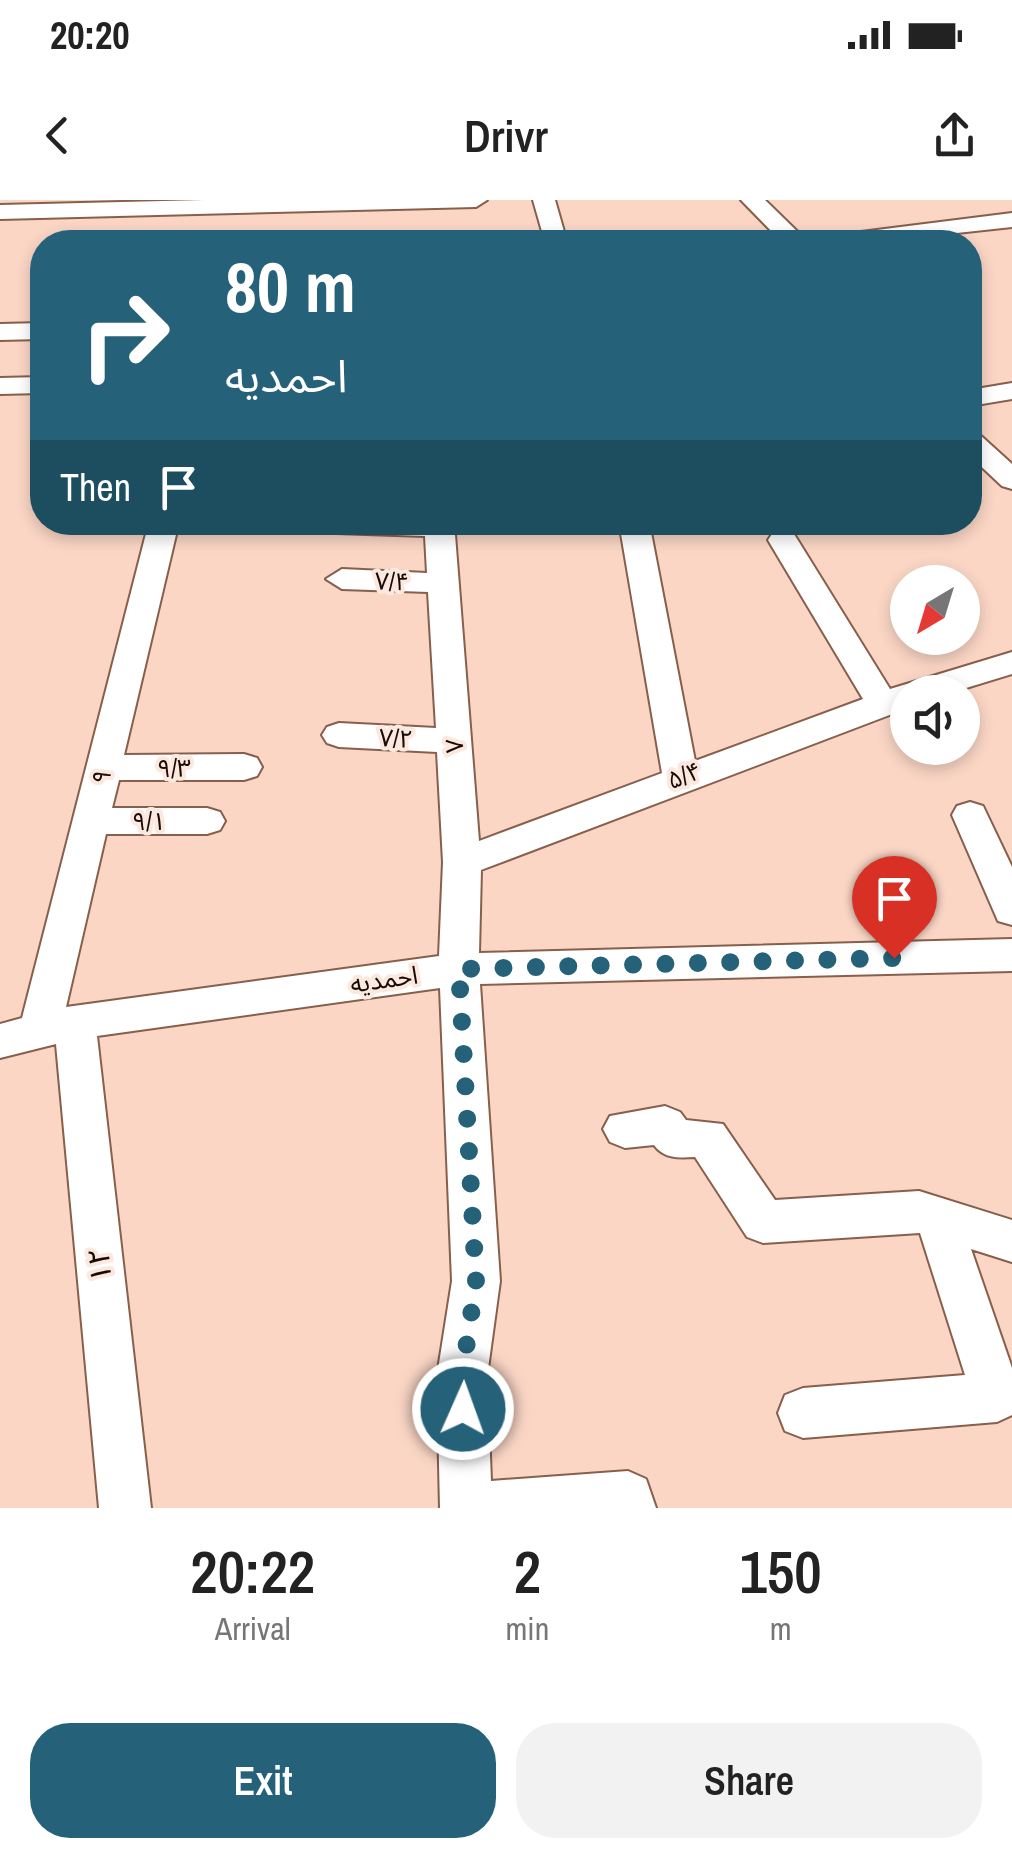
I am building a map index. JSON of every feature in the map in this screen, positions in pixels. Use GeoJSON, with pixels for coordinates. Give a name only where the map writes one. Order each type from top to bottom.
{"type":"FeatureCollection","features":[{"type":"Feature","properties":{"kind":"street"},"geometry":{"type":"LineString","coordinates":[[0,212],[57,206],[476,200]]}},
{"type":"Feature","properties":{"kind":"street"},"geometry":{"type":"LineString","coordinates":[[544,200],[553,230]]}},
{"type":"Feature","properties":{"kind":"street"},"geometry":{"type":"LineString","coordinates":[[752,200],[783,230]]}},
{"type":"Feature","properties":{"kind":"street"},"geometry":{"type":"LineString","coordinates":[[922,230],[1012,220]]}},
{"type":"Feature","properties":{"kind":"street"},"geometry":{"type":"LineString","coordinates":[[0,332],[30,331]]}},
{"type":"Feature","properties":{"kind":"street"},"geometry":{"type":"LineString","coordinates":[[0,386],[30,385]]}},
{"type":"Feature","properties":{"kind":"street"},"geometry":{"type":"LineString","coordinates":[[982,396],[1012,391]]}},
{"type":"Feature","properties":{"kind":"street"},"geometry":{"type":"LineString","coordinates":[[982,452],[1012,480]]}},
{"type":"Feature","properties":{"kind":"street","name":"۹"},"geometry":{"type":"LineString","coordinates":[[38,1032],[161,535]]}},
{"type":"Feature","properties":{"kind":"street","name":"۷"},"geometry":{"type":"LineString","coordinates":[[440,535],[462,862],[459,969],[476,1281],[462,1376],[466,1508]]}},
{"type":"Feature","properties":{"kind":"street"},"geometry":{"type":"LineString","coordinates":[[636,535],[680,776]]}},
{"type":"Feature","properties":{"kind":"street"},"geometry":{"type":"LineString","coordinates":[[782,540],[890,681]]}},
{"type":"Feature","properties":{"kind":"street","name":"۷/۴"},"geometry":{"type":"LineString","coordinates":[[342,579],[443,583]]}},
{"type":"Feature","properties":{"kind":"street","name":"۵/۴"},"geometry":{"type":"LineString","coordinates":[[973,675],[1012,663]]}},
{"type":"Feature","properties":{"kind":"street","name":"۵/۴"},"geometry":{"type":"LineString","coordinates":[[462,862],[680,776],[890,701]]}},
{"type":"Feature","properties":{"kind":"street","name":"۷/۲"},"geometry":{"type":"LineString","coordinates":[[339,735],[454,741]]}},
{"type":"Feature","properties":{"kind":"street","name":"۹/۳"},"geometry":{"type":"LineString","coordinates":[[104,768],[244,767]]}},
{"type":"Feature","properties":{"kind":"street"},"geometry":{"type":"LineString","coordinates":[[970,815],[1012,910]]}},
{"type":"Feature","properties":{"kind":"street","name":"۹/۱"},"geometry":{"type":"LineString","coordinates":[[91,821],[207,821]]}},
{"type":"Feature","properties":{"kind":"street","name":"احمدیه"},"geometry":{"type":"LineString","coordinates":[[38,1032],[459,969],[1012,954]]}},
{"type":"Feature","properties":{"kind":"street","name":"۱۲"},"geometry":{"type":"LineString","coordinates":[[38,1032],[125,1508]]}},
{"type":"Feature","properties":{"kind":"street"},"geometry":{"type":"LineString","coordinates":[[625,1129],[665,1125],[675,1139],[707,1138],[764,1222],[920,1212],[1012,1241]]}},
{"type":"Feature","properties":{"kind":"street"},"geometry":{"type":"LineString","coordinates":[[802,1413],[997,1397],[938,1219]]}},
{"type":"Feature","properties":{"kind":"street"},"geometry":{"type":"LineString","coordinates":[[474,1508],[628,1497],[630,1508]]}},
{"type":"Feature","properties":{"kind":"route"},"geometry":{"type":"LineString","coordinates":[[463,1409],[462,1376],[476,1281],[459,969],[894,958]]}}]}
